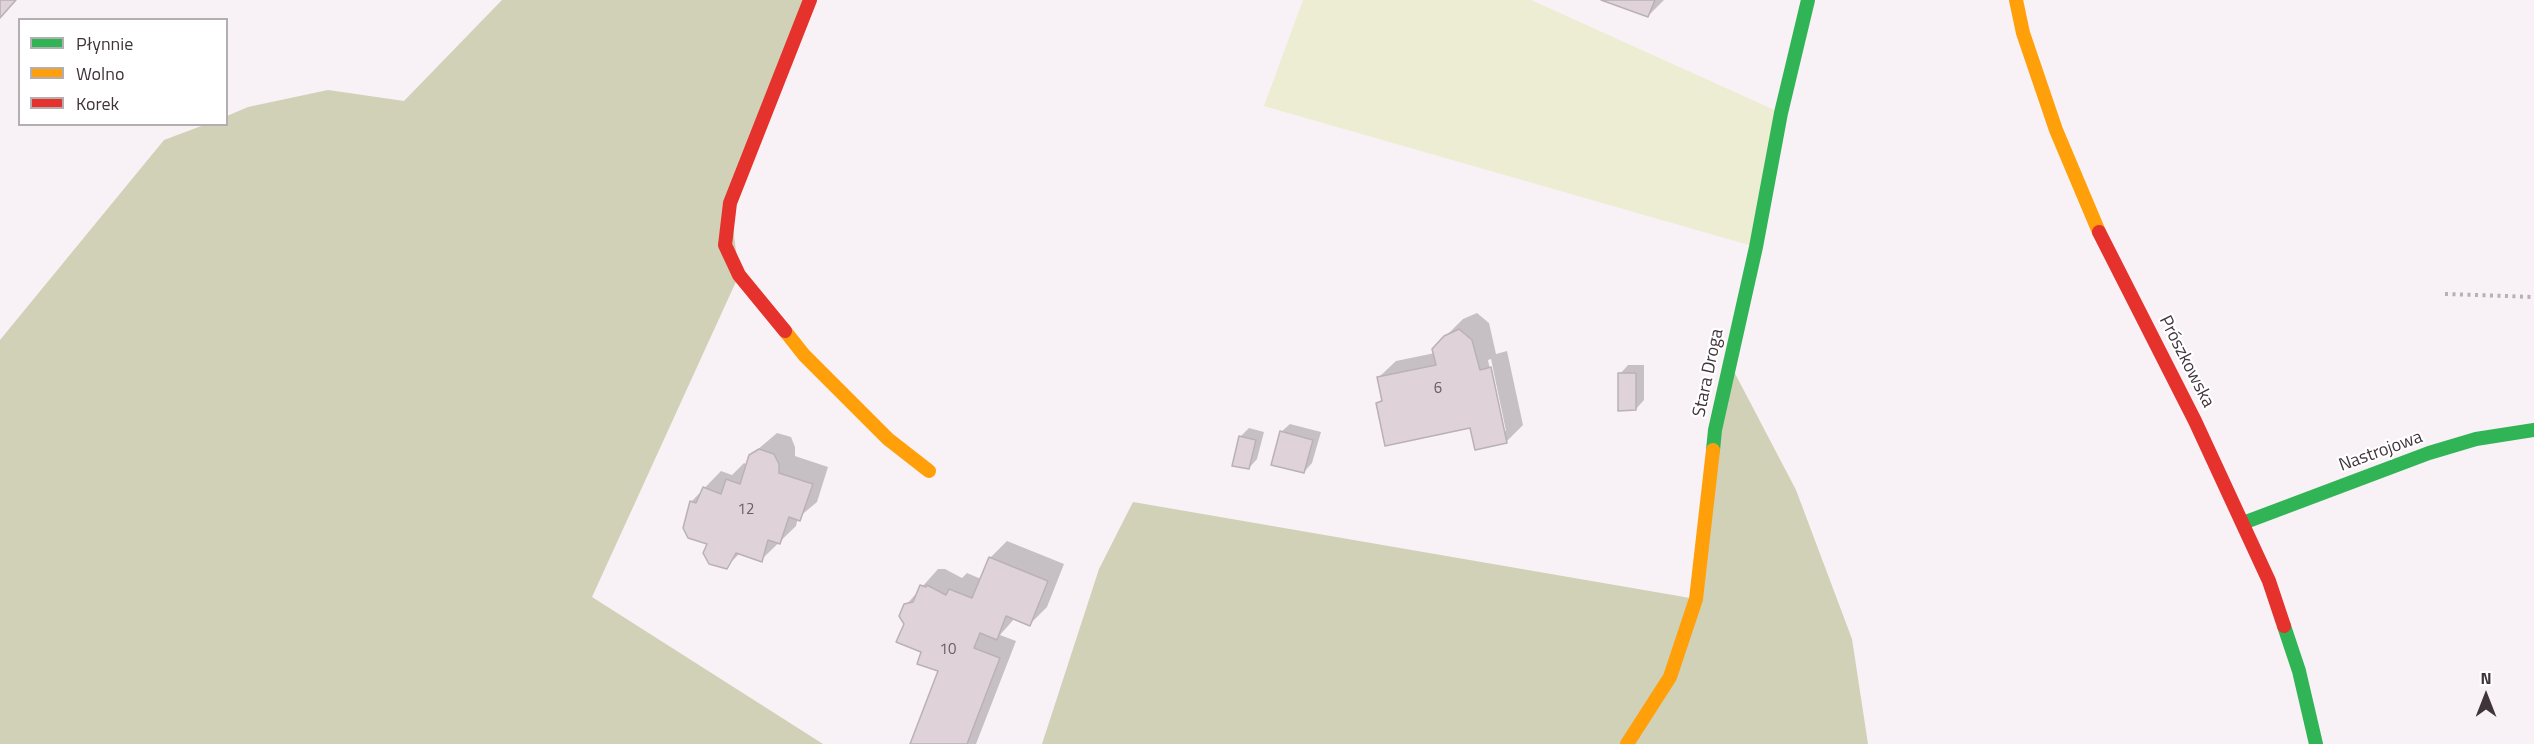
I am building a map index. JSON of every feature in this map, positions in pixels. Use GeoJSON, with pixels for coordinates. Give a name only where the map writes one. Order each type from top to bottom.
{"type":"FeatureCollection","features":[{"type":"Feature","properties":{"kind":"street"},"geometry":{"type":"LineString","coordinates":[[810,0],[730,203],[725,245],[739,275],[804,355],[888,439],[929,471]]}},
{"type":"Feature","properties":{"kind":"street","name":"Stara Droga"},"geometry":{"type":"LineString","coordinates":[[1628,744],[1670,677],[1696,599],[1715,430],[1756,247],[1781,113],[1808,0]]}},
{"type":"Feature","properties":{"kind":"street","name":"Prószkowska"},"geometry":{"type":"LineString","coordinates":[[2016,0],[2023,33],[2056,130],[2100,234],[2195,421],[2269,581],[2299,671],[2316,744]]}},
{"type":"Feature","properties":{"kind":"street","name":"Nastrojowa"},"geometry":{"type":"LineString","coordinates":[[2243,523],[2429,453],[2476,439],[2534,430]]}},
{"type":"Feature","properties":{"kind":"path"},"geometry":{"type":"LineString","coordinates":[[2445,294],[2534,297]]}},
{"type":"Feature","properties":{"kind":"green space"},"geometry":{"type":"Polygon","coordinates":[[[502,0],[810,0],[730,203],[739,275],[592,597],[823,744],[0,744],[0,340],[164,140],[201,126],[228,126],[228,116],[248,107],[328,90],[404,101],[502,0]]]}},
{"type":"Feature","properties":{"kind":"green space"},"geometry":{"type":"Polygon","coordinates":[[[1303,0],[1531,0],[1781,113],[1756,247],[1264,106],[1303,0]]]}},
{"type":"Feature","properties":{"kind":"green space"},"geometry":{"type":"Polygon","coordinates":[[[1729,362],[1796,490],[1852,639],[1868,744],[1042,744],[1099,569],[1133,502],[1696,599],[1729,362]]]}},
{"type":"Feature","properties":{"kind":"building"},"geometry":{"type":"Polygon","coordinates":[[[0,0],[16,0],[0,18],[0,0]]]}},
{"type":"Feature","properties":{"kind":"building"},"geometry":{"type":"Polygon","coordinates":[[[1601,0],[1655,0],[1648,17],[1601,0]]]}},
{"type":"Feature","properties":{"kind":"building"},"geometry":{"type":"Polygon","coordinates":[[[1459,329],[1472,340],[1480,370],[1491,367],[1507,443],[1475,450],[1470,428],[1385,446],[1376,403],[1382,401],[1377,377],[1436,365],[1432,349],[1444,336],[1459,329]]]}},
{"type":"Feature","properties":{"kind":"building"},"geometry":{"type":"Polygon","coordinates":[[[1618,373],[1636,373],[1636,410],[1618,411],[1618,373]]]}},
{"type":"Feature","properties":{"kind":"building"},"geometry":{"type":"Polygon","coordinates":[[[1280,431],[1313,440],[1304,473],[1271,465],[1280,431]]]}},
{"type":"Feature","properties":{"kind":"building"},"geometry":{"type":"Polygon","coordinates":[[[1239,436],[1256,440],[1249,469],[1232,466],[1239,436]]]}},
{"type":"Feature","properties":{"kind":"building"},"geometry":{"type":"Polygon","coordinates":[[[759,449],[774,454],[779,464],[779,473],[813,484],[800,521],[789,517],[780,544],[768,540],[762,562],[736,553],[727,569],[709,564],[703,553],[707,544],[688,538],[683,528],[690,501],[696,503],[703,487],[721,494],[726,479],[740,484],[749,455],[759,449]]]}},
{"type":"Feature","properties":{"kind":"building"},"geometry":{"type":"Polygon","coordinates":[[[989,557],[1048,581],[1030,626],[1006,616],[997,640],[980,633],[974,648],[1000,658],[967,744],[910,744],[938,671],[917,664],[921,652],[896,642],[904,624],[899,616],[904,604],[913,602],[920,585],[926,587],[927,585],[946,595],[949,589],[972,598],[989,557]]]}},
{"type":"Feature","properties":{"kind":"traffic: fast"},"geometry":{"type":"LineString","coordinates":[[1713,450],[1715,430],[1756,247],[1781,113],[1808,0]]}},
{"type":"Feature","properties":{"kind":"traffic: fast"},"geometry":{"type":"LineString","coordinates":[[2243,523],[2429,453],[2476,439],[2534,430]]}},
{"type":"Feature","properties":{"kind":"traffic: fast"},"geometry":{"type":"LineString","coordinates":[[2284,626],[2299,671],[2316,744]]}},
{"type":"Feature","properties":{"kind":"traffic: slow"},"geometry":{"type":"LineString","coordinates":[[2016,0],[2023,33],[2056,130],[2099,232]]}},
{"type":"Feature","properties":{"kind":"traffic: slow"},"geometry":{"type":"LineString","coordinates":[[785,331],[804,355],[888,439],[929,471]]}},
{"type":"Feature","properties":{"kind":"traffic: slow"},"geometry":{"type":"LineString","coordinates":[[1627,744],[1670,677],[1696,599],[1713,450]]}},
{"type":"Feature","properties":{"kind":"traffic: jam"},"geometry":{"type":"LineString","coordinates":[[785,331],[739,275],[725,245],[730,203],[810,0]]}},
{"type":"Feature","properties":{"kind":"traffic: jam"},"geometry":{"type":"LineString","coordinates":[[2099,232],[2195,421],[2269,581],[2284,626]]}}]}
